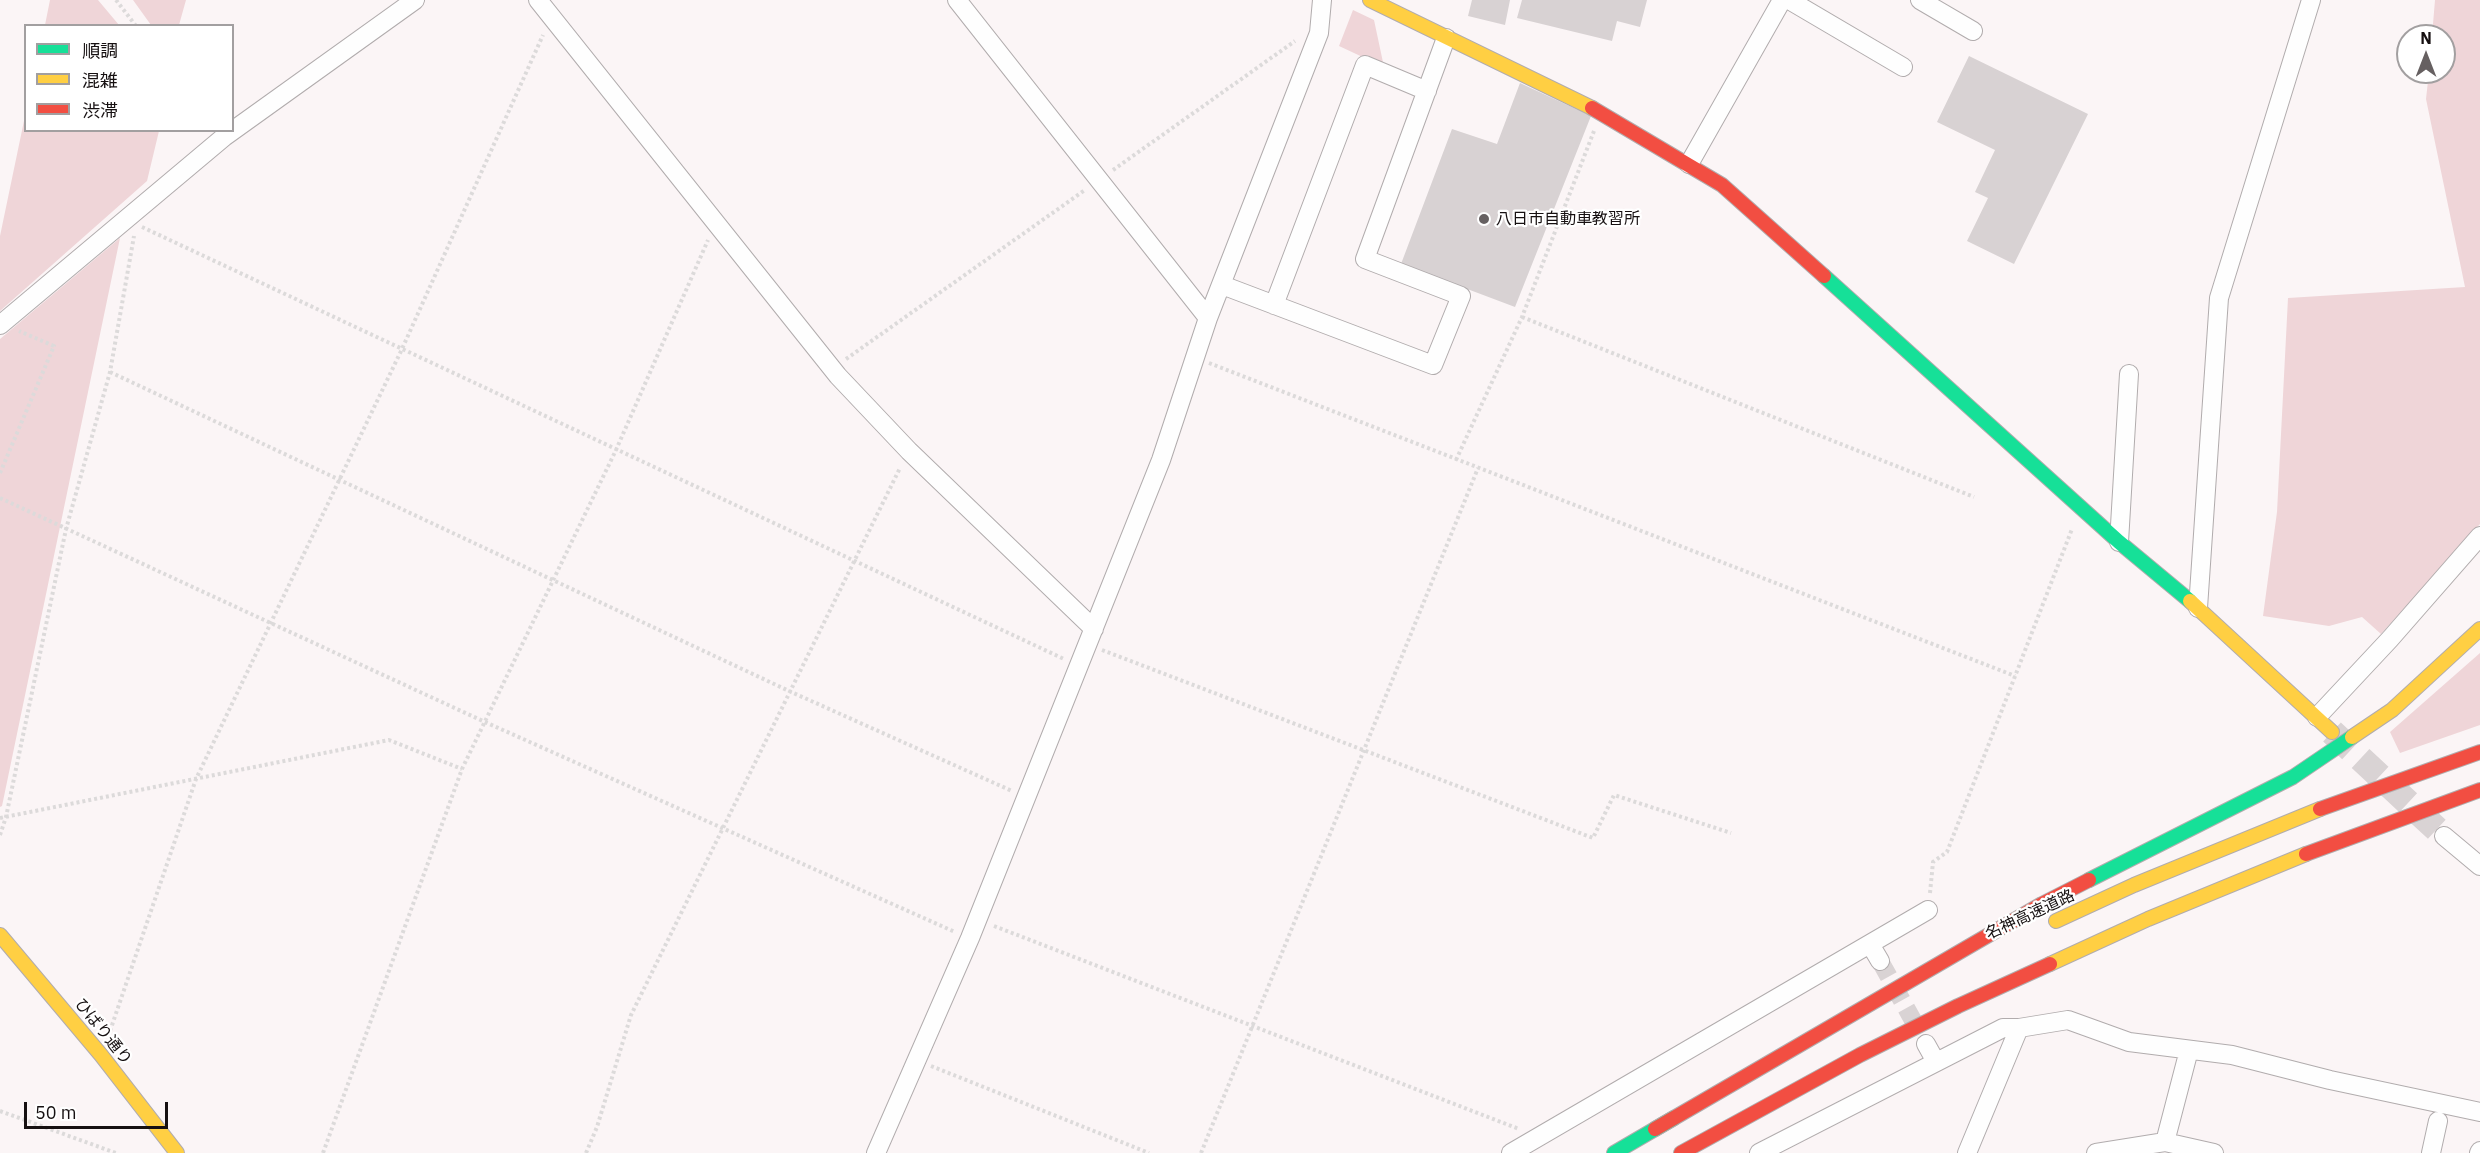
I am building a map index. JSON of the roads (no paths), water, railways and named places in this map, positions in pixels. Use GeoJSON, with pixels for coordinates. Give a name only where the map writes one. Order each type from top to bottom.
{"type":"FeatureCollection","features":[{"type":"Feature","properties":{"kind":"main road"},"geometry":{"type":"LineString","coordinates":[[1370,0],[1601,112],[1722,185],[2120,542],[2198,608],[2332,732]]}},
{"type":"Feature","properties":{"kind":"main road"},"geometry":{"type":"LineString","coordinates":[[1655,1129],[2042,904],[2293,777],[2392,710],[2480,629]]}},
{"type":"Feature","properties":{"kind":"main road","name":"名神高速道路"},"geometry":{"type":"LineString","coordinates":[[2039,929],[2134,885],[2323,808],[2480,752]]}},
{"type":"Feature","properties":{"kind":"main road"},"geometry":{"type":"LineString","coordinates":[[1681,1153],[1860,1055],[1958,1006],[2148,919],[2338,841],[2480,790]]}},
{"type":"Feature","properties":{"kind":"main road","name":"ひばり通り"},"geometry":{"type":"LineString","coordinates":[[0,935],[101,1055],[177,1153]]}},
{"type":"Feature","properties":{"kind":"main road","name":"名神高速道路"},"geometry":{"type":"LineString","coordinates":[[1614,1153],[1842,1025],[1976,958]]}},
{"type":"Feature","properties":{"kind":"street"},"geometry":{"type":"LineString","coordinates":[[234,130],[415,0]]}},
{"type":"Feature","properties":{"kind":"street"},"geometry":{"type":"LineString","coordinates":[[538,0],[550,18],[832,369],[1090,636]]}},
{"type":"Feature","properties":{"kind":"street"},"geometry":{"type":"LineString","coordinates":[[957,0],[1208,318]]}},
{"type":"Feature","properties":{"kind":"street"},"geometry":{"type":"LineString","coordinates":[[876,1153],[970,938],[1161,459],[1208,318],[1319,33],[1322,0]]}},
{"type":"Feature","properties":{"kind":"street"},"geometry":{"type":"LineString","coordinates":[[1689,164],[1782,0]]}},
{"type":"Feature","properties":{"kind":"street"},"geometry":{"type":"LineString","coordinates":[[1789,0],[1902,67]]}},
{"type":"Feature","properties":{"kind":"street"},"geometry":{"type":"LineString","coordinates":[[1920,0],[1973,31]]}},
{"type":"Feature","properties":{"kind":"street"},"geometry":{"type":"LineString","coordinates":[[2198,608],[2219,298],[2311,0]]}},
{"type":"Feature","properties":{"kind":"street"},"geometry":{"type":"LineString","coordinates":[[1222,285],[1433,365],[1461,296],[1365,259],[1446,38]]}},
{"type":"Feature","properties":{"kind":"street"},"geometry":{"type":"LineString","coordinates":[[1274,305],[1365,65],[1427,91]]}},
{"type":"Feature","properties":{"kind":"street"},"geometry":{"type":"LineString","coordinates":[[1,324],[231,132]]}},
{"type":"Feature","properties":{"kind":"street"},"geometry":{"type":"LineString","coordinates":[[2120,542],[2129,374]]}},
{"type":"Feature","properties":{"kind":"street"},"geometry":{"type":"LineString","coordinates":[[2317,717],[2390,639],[2480,536]]}},
{"type":"Feature","properties":{"kind":"street"},"geometry":{"type":"LineString","coordinates":[[2444,836],[2480,866]]}},
{"type":"Feature","properties":{"kind":"street"},"geometry":{"type":"LineString","coordinates":[[1511,1153],[1928,909]]}},
{"type":"Feature","properties":{"kind":"street"},"geometry":{"type":"LineString","coordinates":[[1870,944],[1880,961]]}},
{"type":"Feature","properties":{"kind":"street"},"geometry":{"type":"LineString","coordinates":[[1758,1153],[2002,1028],[2019,1028],[2068,1020],[2129,1042],[2232,1055],[2271,1063],[2330,1080],[2480,1112]]}},
{"type":"Feature","properties":{"kind":"street"},"geometry":{"type":"LineString","coordinates":[[1967,1153],[2019,1028]]}},
{"type":"Feature","properties":{"kind":"street"},"geometry":{"type":"LineString","coordinates":[[1926,1044],[1936,1062]]}},
{"type":"Feature","properties":{"kind":"street"},"geometry":{"type":"LineString","coordinates":[[2166,1142],[2189,1050]]}},
{"type":"Feature","properties":{"kind":"street"},"geometry":{"type":"LineString","coordinates":[[2431,1153],[2438,1121]]}},
{"type":"Feature","properties":{"kind":"street"},"geometry":{"type":"LineString","coordinates":[[2096,1153],[2166,1142],[2214,1153]]}},
{"type":"Feature","properties":{"kind":"tunnel"},"geometry":{"type":"LineString","coordinates":[[2332,732],[2444,836]]}},
{"type":"Feature","properties":{"kind":"tunnel"},"geometry":{"type":"LineString","coordinates":[[1880,961],[1920,1033]]}},
{"type":"Feature","properties":{"kind":"place","name":"八日市自動車教習所"},"geometry":{"type":"Point","coordinates":[1484,219]}}]}
